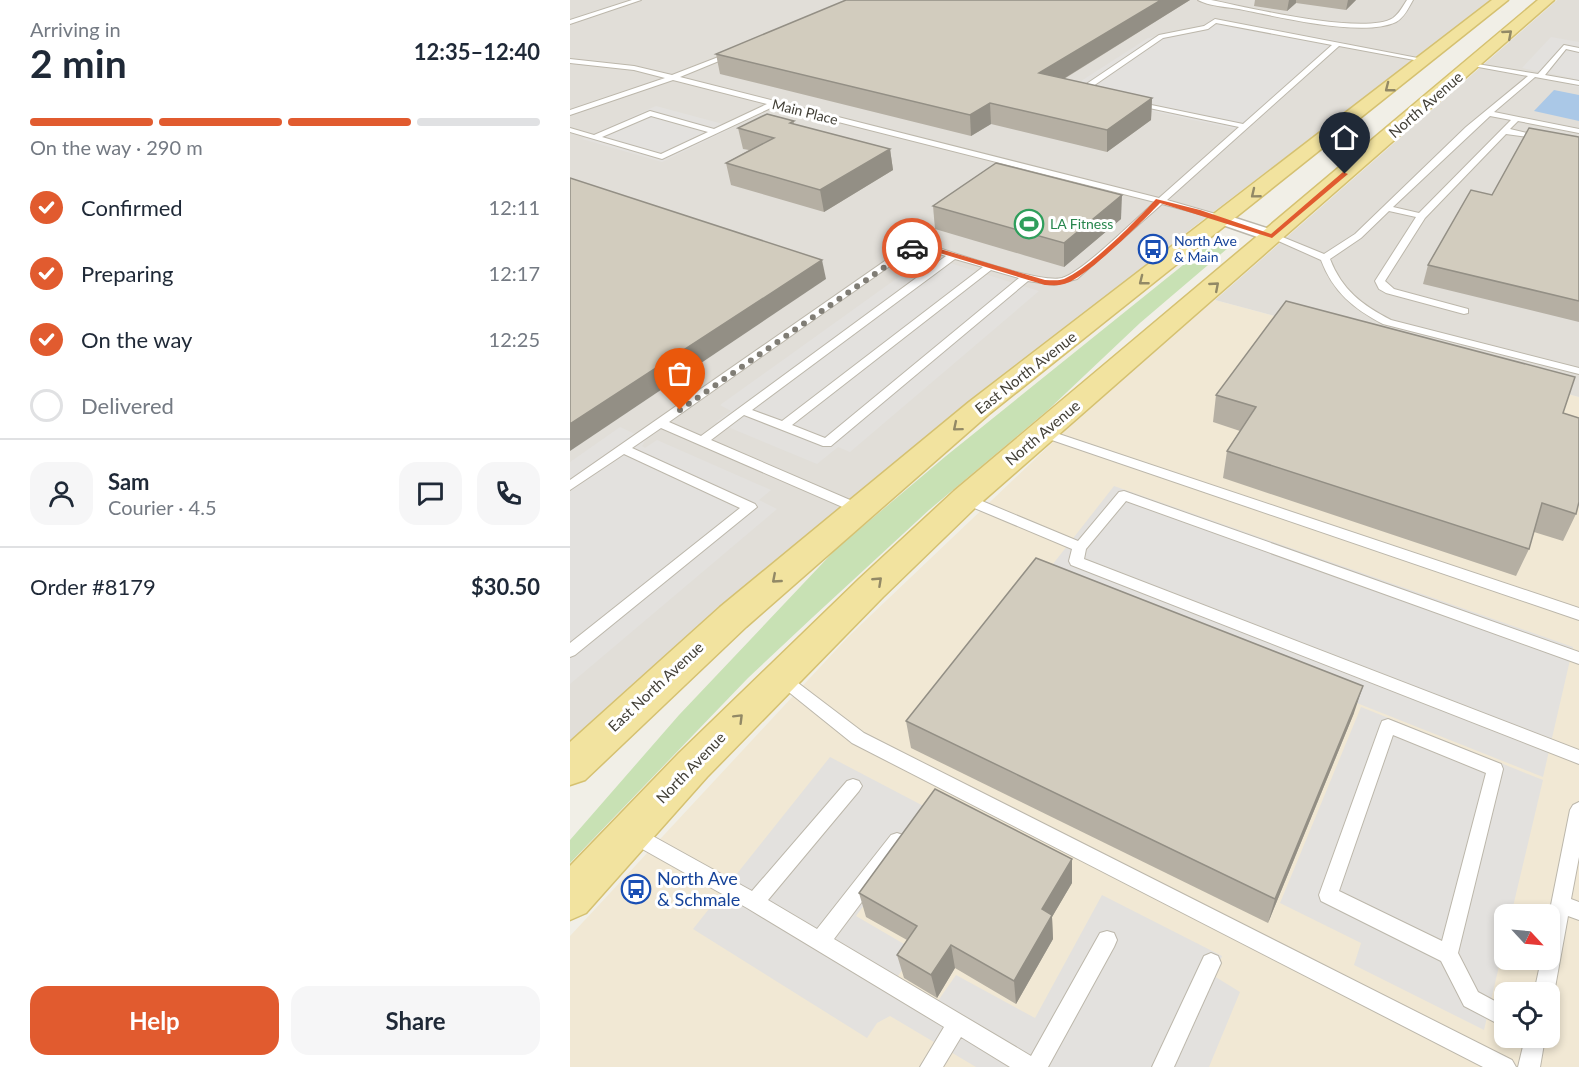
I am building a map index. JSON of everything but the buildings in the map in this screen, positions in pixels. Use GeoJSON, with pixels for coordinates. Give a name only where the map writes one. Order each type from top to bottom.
{"type":"FeatureCollection","features":[{"type":"Feature","properties":{"kind":"main road","name":"East North Avenue"},"geometry":{"type":"LineString","coordinates":[[570,767],[733,617],[979,408],[1501,0]]}},
{"type":"Feature","properties":{"kind":"main road","name":"North Avenue"},"geometry":{"type":"LineString","coordinates":[[570,898],[630,832],[780,677],[965,499],[1547,0]]}},
{"type":"Feature","properties":{"kind":"street"},"geometry":{"type":"LineString","coordinates":[[1223,219],[1272,236]]}},
{"type":"Feature","properties":{"kind":"lane"},"geometry":{"type":"LineString","coordinates":[[570,22],[638,0]]}},
{"type":"Feature","properties":{"kind":"lane"},"geometry":{"type":"LineString","coordinates":[[1201,0],[1250,8],[1274,15],[1353,24],[1395,20],[1410,0]]}},
{"type":"Feature","properties":{"kind":"lane"},"geometry":{"type":"LineString","coordinates":[[1091,94],[1080,91],[1161,36],[1206,28],[1215,21],[1425,60]]}},
{"type":"Feature","properties":{"kind":"lane"},"geometry":{"type":"LineString","coordinates":[[570,486],[908,249],[920,245],[1053,284],[1072,278],[1139,222],[1158,200],[1338,43]]}},
{"type":"Feature","properties":{"kind":"lane"},"geometry":{"type":"LineString","coordinates":[[1325,258],[1358,236],[1488,113],[1537,76],[1564,47],[1579,50]]}},
{"type":"Feature","properties":{"kind":"lane"},"geometry":{"type":"LineString","coordinates":[[570,113],[703,67],[741,50]]}},
{"type":"Feature","properties":{"kind":"lane","name":"Main Place"},"geometry":{"type":"LineString","coordinates":[[570,61],[634,68],[1158,200],[1223,219]]}},
{"type":"Feature","properties":{"kind":"lane"},"geometry":{"type":"LineString","coordinates":[[1473,64],[1579,83]]}},
{"type":"Feature","properties":{"kind":"lane"},"geometry":{"type":"LineString","coordinates":[[1123,100],[1243,126]]}},
{"type":"Feature","properties":{"kind":"lane"},"geometry":{"type":"LineString","coordinates":[[570,129],[662,157],[773,104]]}},
{"type":"Feature","properties":{"kind":"lane"},"geometry":{"type":"LineString","coordinates":[[595,137],[650,113],[716,132]]}},
{"type":"Feature","properties":{"kind":"lane"},"geometry":{"type":"LineString","coordinates":[[1488,113],[1579,131]]}},
{"type":"Feature","properties":{"kind":"lane"},"geometry":{"type":"LineString","coordinates":[[1464,311],[1390,291],[1383,287],[1380,281],[1421,216],[1516,119]]}},
{"type":"Feature","properties":{"kind":"lane"},"geometry":{"type":"LineString","coordinates":[[1505,131],[1548,139]]}},
{"type":"Feature","properties":{"kind":"lane"},"geometry":{"type":"LineString","coordinates":[[1386,208],[1421,216]]}},
{"type":"Feature","properties":{"kind":"lane"},"geometry":{"type":"LineString","coordinates":[[1272,236],[1325,258]]}},
{"type":"Feature","properties":{"kind":"lane"},"geometry":{"type":"LineString","coordinates":[[702,441],[954,255]]}},
{"type":"Feature","properties":{"kind":"lane"},"geometry":{"type":"LineString","coordinates":[[1325,258],[1331,278],[1346,296],[1364,310],[1387,322],[1579,371]]}},
{"type":"Feature","properties":{"kind":"lane"},"geometry":{"type":"LineString","coordinates":[[784,426],[990,266]]}},
{"type":"Feature","properties":{"kind":"lane"},"geometry":{"type":"LineString","coordinates":[[744,411],[827,443],[1026,277]]}},
{"type":"Feature","properties":{"kind":"lane"},"geometry":{"type":"LineString","coordinates":[[661,423],[859,509]]}},
{"type":"Feature","properties":{"kind":"lane"},"geometry":{"type":"LineString","coordinates":[[1044,433],[1579,614]]}},
{"type":"Feature","properties":{"kind":"lane"},"geometry":{"type":"LineString","coordinates":[[570,651],[750,507],[624,449]]}},
{"type":"Feature","properties":{"kind":"lane"},"geometry":{"type":"LineString","coordinates":[[1579,658],[1124,495],[1080,548],[1076,561],[1579,757]]}},
{"type":"Feature","properties":{"kind":"lane"},"geometry":{"type":"LineString","coordinates":[[965,499],[1080,548]]}},
{"type":"Feature","properties":{"kind":"lane"},"geometry":{"type":"LineString","coordinates":[[780,677],[858,738],[1505,1067]]}},
{"type":"Feature","properties":{"kind":"lane"},"geometry":{"type":"LineString","coordinates":[[1448,954],[1495,769],[1388,726],[1328,895],[1448,954],[1471,999],[1494,1012]]}},
{"type":"Feature","properties":{"kind":"lane"},"geometry":{"type":"LineString","coordinates":[[754,902],[853,786]]}},
{"type":"Feature","properties":{"kind":"lane"},"geometry":{"type":"LineString","coordinates":[[1546,982],[1578,820]]}},
{"type":"Feature","properties":{"kind":"lane"},"geometry":{"type":"LineString","coordinates":[[820,941],[909,825]]}},
{"type":"Feature","properties":{"kind":"lane"},"geometry":{"type":"LineString","coordinates":[[630,832],[754,902],[1030,1067]]}},
{"type":"Feature","properties":{"kind":"lane"},"geometry":{"type":"LineString","coordinates":[[1561,904],[1579,911]]}},
{"type":"Feature","properties":{"kind":"lane"},"geometry":{"type":"LineString","coordinates":[[1036,1067],[1107,940]]}},
{"type":"Feature","properties":{"kind":"lane"},"geometry":{"type":"LineString","coordinates":[[1163,1067],[1211,963]]}},
{"type":"Feature","properties":{"kind":"lane"},"geometry":{"type":"LineString","coordinates":[[931,1067],[957,1024]]}},
{"type":"Feature","properties":{"kind":"lane"},"geometry":{"type":"LineString","coordinates":[[1529,1067],[1533,1048]]}},
{"type":"Feature","properties":{"kind":"shaded area"},"geometry":{"type":"Polygon","coordinates":[[[570,0],[1493,0],[1191,229],[859,495],[570,752],[570,0]]]}},
{"type":"Feature","properties":{"kind":"shaded area"},"geometry":{"type":"Polygon","coordinates":[[[1557,0],[1579,0],[1579,397],[1215,300],[1557,0]]]}},
{"type":"Feature","properties":{"kind":"shaded area"},"geometry":{"type":"Polygon","coordinates":[[[1214,19],[1345,42],[1244,131],[1064,92],[1148,38],[1199,28],[1214,19]]]}},
{"type":"Feature","properties":{"kind":"shaded area"},"geometry":{"type":"Polygon","coordinates":[[[1551,37],[1579,42],[1579,87],[1572,86],[1573,78],[1522,68],[1551,37]]]}},
{"type":"Feature","properties":{"kind":"shaded area"},"geometry":{"type":"Polygon","coordinates":[[[656,106],[734,127],[662,162],[582,139],[656,106]]]}},
{"type":"Feature","properties":{"kind":"shaded area"},"geometry":{"type":"Polygon","coordinates":[[[928,256],[1039,291],[850,452],[838,447],[817,464],[716,422],[731,411],[720,405],[928,256]]]}},
{"type":"Feature","properties":{"kind":"shaded area"},"geometry":{"type":"Polygon","coordinates":[[[1215,300],[1579,397],[1579,1067],[570,1067],[570,936],[848,637],[1156,344],[1215,300]]]}},
{"type":"Feature","properties":{"kind":"shaded area"},"geometry":{"type":"Polygon","coordinates":[[[620,427],[646,439],[642,446],[645,448],[657,440],[771,490],[759,500],[777,509],[570,684],[570,462],[620,427]]]}},
{"type":"Feature","properties":{"kind":"shaded area"},"geometry":{"type":"Polygon","coordinates":[[[1114,486],[1573,647],[1543,777],[1042,578],[1114,486]]]}},
{"type":"Feature","properties":{"kind":"shaded area"},"geometry":{"type":"Polygon","coordinates":[[[1361,707],[1543,780],[1514,904],[1494,904],[1494,970],[1498,970],[1484,1030],[1354,965],[1361,943],[1280,903],[1361,707]]]}},
{"type":"Feature","properties":{"kind":"shaded area"},"geometry":{"type":"Polygon","coordinates":[[[830,757],[933,811],[856,916],[916,951],[895,980],[935,1005],[956,975],[1035,1018],[1102,895],[1222,956],[1214,976],[1240,992],[1209,1067],[976,1067],[890,1016],[877,1023],[867,1038],[693,929],[830,757]]]}},
{"type":"Feature","properties":{"kind":"green space"},"geometry":{"type":"Polygon","coordinates":[[[1225,239],[1235,242],[1140,323],[1048,410],[929,510],[748,678],[570,863],[570,840],[679,715],[836,549],[946,456],[1203,249],[1225,239]]]}},
{"type":"Feature","properties":{"kind":"water"},"geometry":{"type":"Polygon","coordinates":[[[1554,90],[1579,95],[1579,121],[1534,111],[1554,90]]]}},
{"type":"Feature","properties":{"kind":"way so far"},"geometry":{"type":"LineString","coordinates":[[680,410],[912,248]]}},
{"type":"Feature","properties":{"kind":"place","name":"LA Fitness"},"geometry":{"type":"Point","coordinates":[1029,224]}},
{"type":"Feature","properties":{"kind":"place","name":"North Ave & Main"},"geometry":{"type":"Point","coordinates":[1153,249]}},
{"type":"Feature","properties":{"kind":"place","name":"North Ave & Schmale"},"geometry":{"type":"Point","coordinates":[636,889]}},
{"type":"Feature","properties":{"kind":"route"},"geometry":{"type":"LineString","coordinates":[[912,248],[920,245],[1053,284],[1063,282],[1081,272],[1139,222],[1158,200],[1272,236],[1345,174]]}}]}
